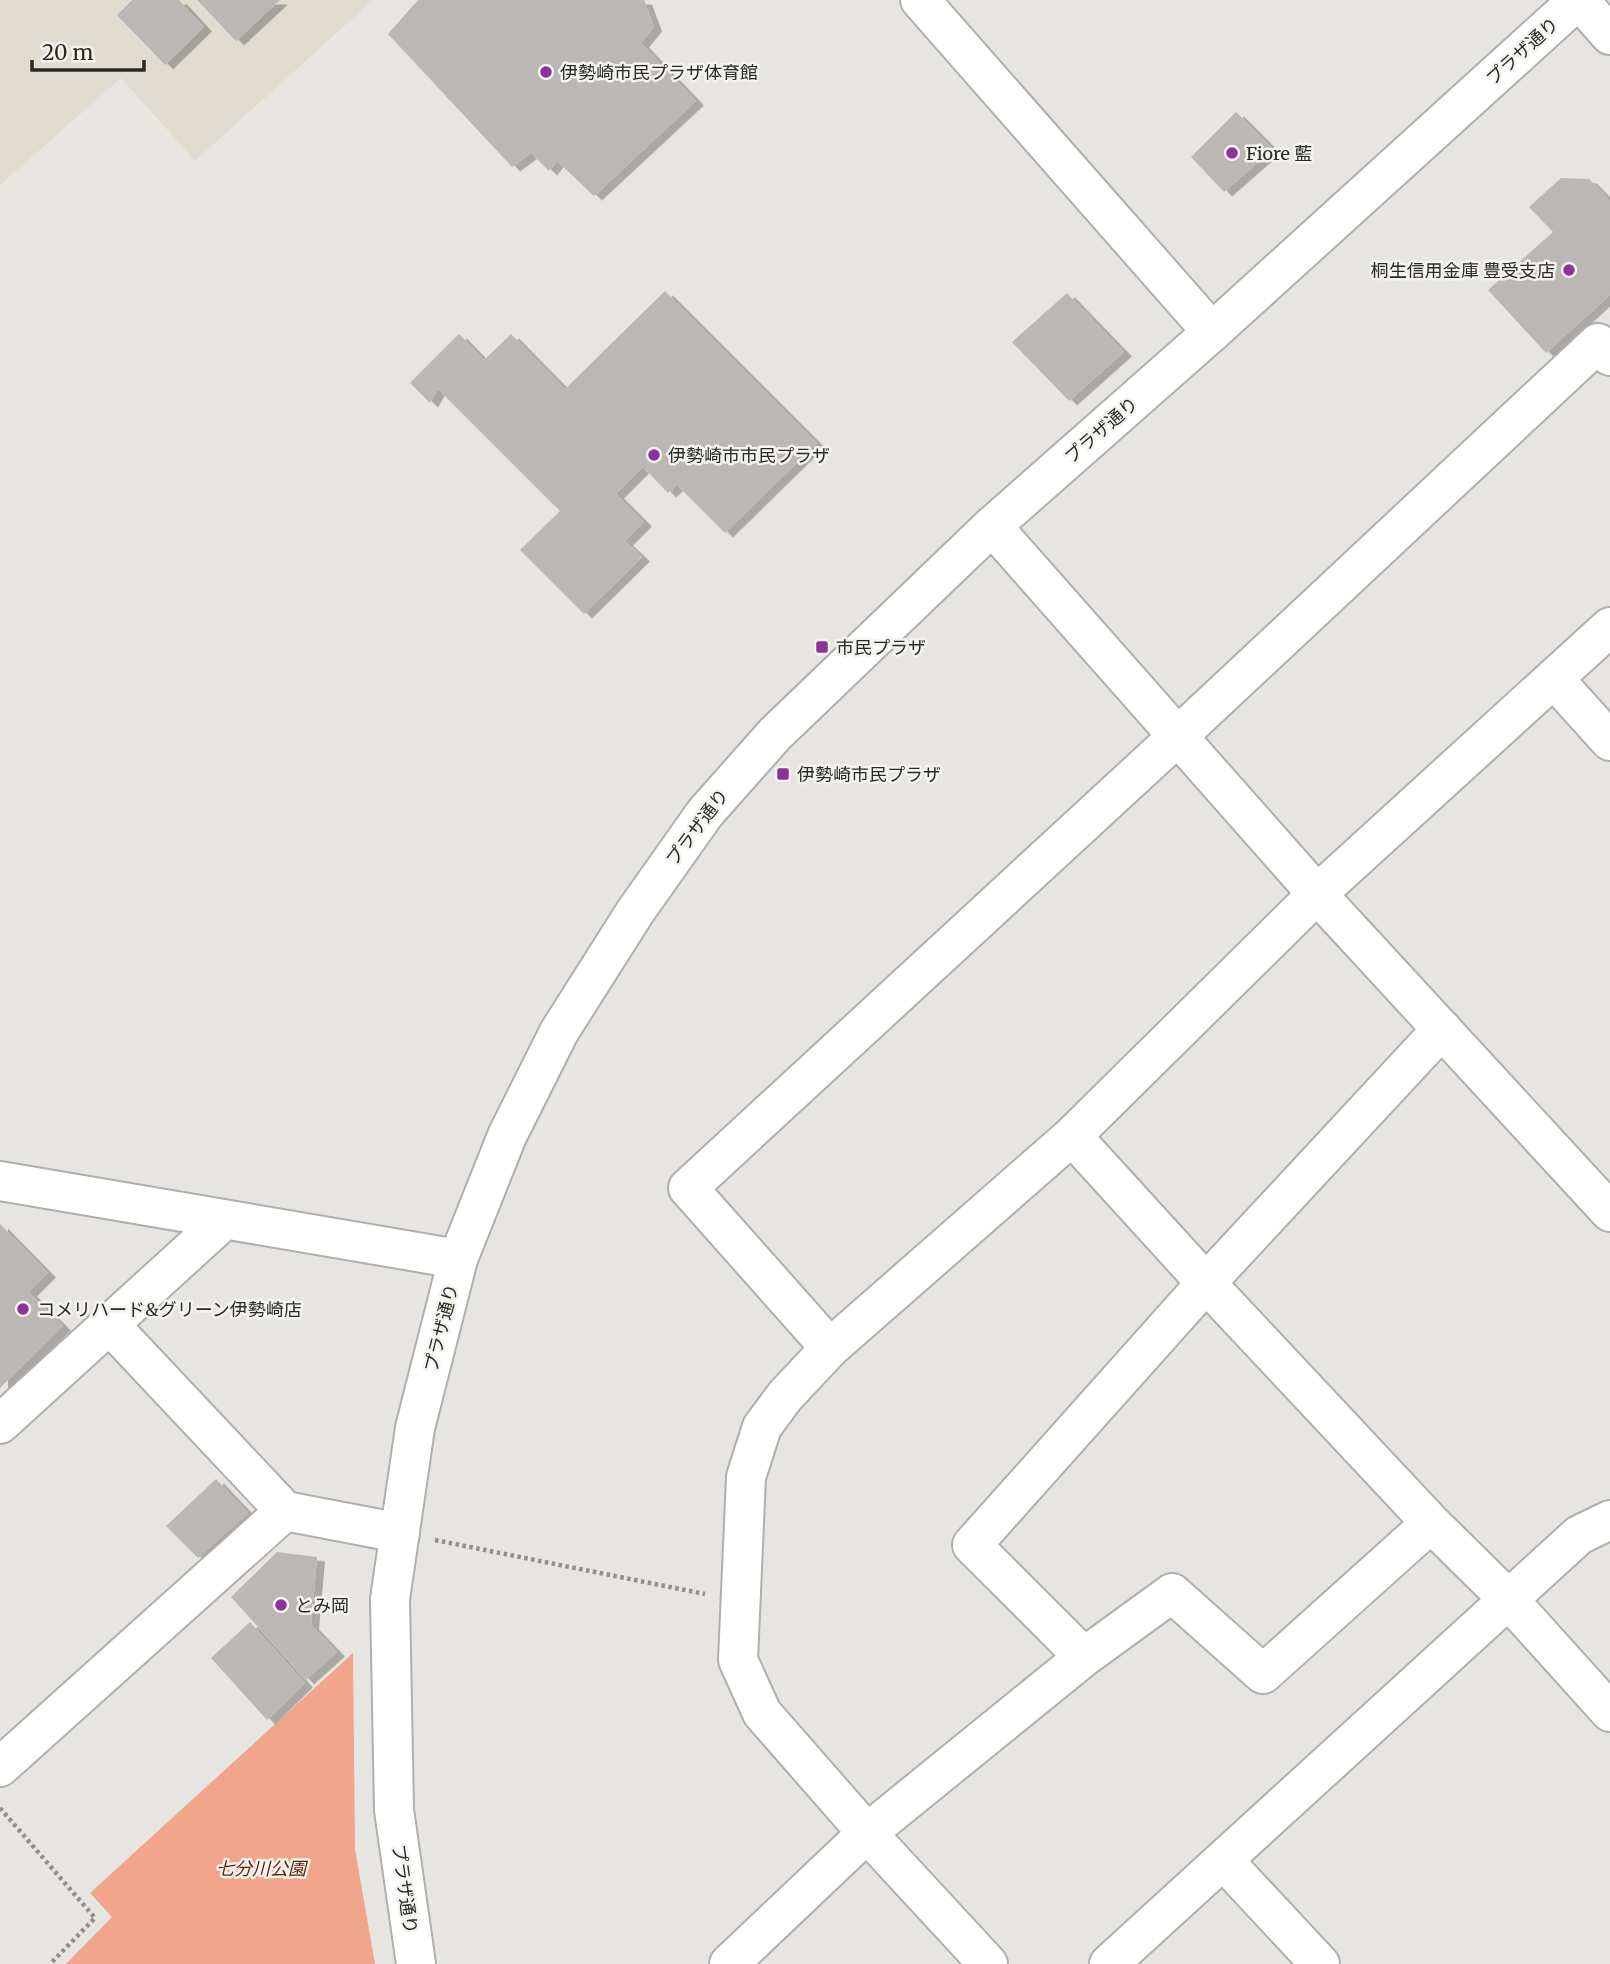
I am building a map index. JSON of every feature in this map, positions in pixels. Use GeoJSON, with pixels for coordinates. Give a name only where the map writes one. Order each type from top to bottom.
{"type":"FeatureCollection","features":[{"type":"Feature","properties":{"kind":"street"},"geometry":{"type":"LineString","coordinates":[[920,0],[1212,332]]}},
{"type":"Feature","properties":{"kind":"street"},"geometry":{"type":"LineString","coordinates":[[1578,0],[1610,35]]}},
{"type":"Feature","properties":{"kind":"street","name":"プラザ通り"},"geometry":{"type":"LineString","coordinates":[[416,1964],[394,1810],[390,1599],[415,1428],[458,1259],[507,1136],[559,1032],[635,912],[705,813],[775,734],[992,526],[1212,332],[1578,0]]}},
{"type":"Feature","properties":{"kind":"street"},"geometry":{"type":"LineString","coordinates":[[830,1348],[688,1188],[1178,736],[1598,343],[1610,356]]}},
{"type":"Feature","properties":{"kind":"street"},"geometry":{"type":"LineString","coordinates":[[992,526],[1317,894],[1610,1212]]}},
{"type":"Feature","properties":{"kind":"street"},"geometry":{"type":"LineString","coordinates":[[988,1964],[867,1833],[762,1713],[738,1660],[746,1477],[762,1427],[785,1396],[830,1348],[1072,1136],[1317,894],[1610,627]]}},
{"type":"Feature","properties":{"kind":"street"},"geometry":{"type":"LineString","coordinates":[[1554,679],[1610,741]]}},
{"type":"Feature","properties":{"kind":"street"},"geometry":{"type":"LineString","coordinates":[[1084,1657],[972,1545],[1206,1283],[1442,1029]]}},
{"type":"Feature","properties":{"kind":"street"},"geometry":{"type":"LineString","coordinates":[[1072,1136],[1431,1523],[1508,1599],[1610,1712]]}},
{"type":"Feature","properties":{"kind":"street"},"geometry":{"type":"LineString","coordinates":[[0,1181],[458,1259]]}},
{"type":"Feature","properties":{"kind":"street"},"geometry":{"type":"LineString","coordinates":[[0,1424],[224,1220]]}},
{"type":"Feature","properties":{"kind":"street"},"geometry":{"type":"LineString","coordinates":[[109,1324],[285,1511],[400,1533]]}},
{"type":"Feature","properties":{"kind":"street"},"geometry":{"type":"LineString","coordinates":[[0,1767],[285,1511]]}},
{"type":"Feature","properties":{"kind":"street"},"geometry":{"type":"LineString","coordinates":[[1110,1964],[1579,1535],[1610,1520]]}},
{"type":"Feature","properties":{"kind":"street"},"geometry":{"type":"LineString","coordinates":[[729,1964],[867,1833],[1084,1657],[1172,1593],[1263,1674],[1431,1523]]}},
{"type":"Feature","properties":{"kind":"street"},"geometry":{"type":"LineString","coordinates":[[1223,1860],[1320,1964]]}},
{"type":"Feature","properties":{"kind":"path"},"geometry":{"type":"LineString","coordinates":[[400,1533],[740,1601]]}},
{"type":"Feature","properties":{"kind":"path"},"geometry":{"type":"LineString","coordinates":[[0,1808],[95,1918],[50,1964]]}},
{"type":"Feature","properties":{"kind":"shaded area"},"geometry":{"type":"Polygon","coordinates":[[[0,0],[373,0],[195,161],[121,78],[0,185],[0,0]]]}},
{"type":"Feature","properties":{"kind":"green space","name":"七分川公園"},"geometry":{"type":"Polygon","coordinates":[[[353,1653],[355,1849],[375,1964],[66,1964],[112,1917],[90,1893],[353,1653]]]}},
{"type":"Feature","properties":{"kind":"building"},"geometry":{"type":"Polygon","coordinates":[[[132,0],[179,0],[204,27],[165,65],[117,15],[132,0]]]}},
{"type":"Feature","properties":{"kind":"building"},"geometry":{"type":"Polygon","coordinates":[[[197,0],[280,0],[236,41],[197,0]]]}},
{"type":"Feature","properties":{"kind":"building","name":"伊勢崎市民プラザ体育館"},"geometry":{"type":"Polygon","coordinates":[[[418,0],[644,0],[654,27],[641,43],[696,101],[594,196],[557,161],[549,171],[531,153],[512,167],[388,34],[418,0]]]}},
{"type":"Feature","properties":{"kind":"building","name":"Fiore 藍"},"geometry":{"type":"Polygon","coordinates":[[[1236,112],[1273,149],[1224,192],[1191,157],[1236,112]]]}},
{"type":"Feature","properties":{"kind":"building"},"geometry":{"type":"Polygon","coordinates":[[[1561,178],[1589,179],[1610,201],[1610,295],[1546,353],[1488,290],[1553,232],[1529,207],[1561,178]]]}},
{"type":"Feature","properties":{"kind":"building","name":"伊勢崎市市民プラザ"},"geometry":{"type":"Polygon","coordinates":[[[665,291],[817,443],[725,533],[677,485],[668,493],[643,467],[616,494],[644,522],[625,541],[642,557],[584,614],[520,550],[560,511],[438,389],[430,403],[410,383],[459,334],[484,360],[511,334],[565,389],[665,291]]]}},
{"type":"Feature","properties":{"kind":"building"},"geometry":{"type":"Polygon","coordinates":[[[1067,293],[1124,352],[1069,401],[1012,342],[1067,293]]]}},
{"type":"Feature","properties":{"kind":"building","name":"コメリハード&グリーン伊勢崎店"},"geometry":{"type":"Polygon","coordinates":[[[0,1224],[48,1273],[29,1292],[63,1326],[0,1388],[0,1224]]]}},
{"type":"Feature","properties":{"kind":"building"},"geometry":{"type":"Polygon","coordinates":[[[216,1479],[248,1513],[198,1558],[166,1526],[216,1479]]]}},
{"type":"Feature","properties":{"kind":"building"},"geometry":{"type":"Polygon","coordinates":[[[277,1552],[317,1557],[311,1625],[337,1652],[306,1680],[231,1597],[277,1552]]]}},
{"type":"Feature","properties":{"kind":"building"},"geometry":{"type":"Polygon","coordinates":[[[250,1622],[305,1683],[267,1720],[211,1658],[250,1622]]]}},
{"type":"Feature","properties":{"kind":"place","name":"伊勢崎市民プラザ体育館"},"geometry":{"type":"Point","coordinates":[546,72]}},
{"type":"Feature","properties":{"kind":"place","name":"Fiore 藍"},"geometry":{"type":"Point","coordinates":[1232,153]}},
{"type":"Feature","properties":{"kind":"place","name":"桐生信用金庫 豊受支店"},"geometry":{"type":"Point","coordinates":[1569,270]}},
{"type":"Feature","properties":{"kind":"place","name":"伊勢崎市市民プラザ"},"geometry":{"type":"Point","coordinates":[654,455]}},
{"type":"Feature","properties":{"kind":"place","name":"市民プラザ"},"geometry":{"type":"Point","coordinates":[822,647]}},
{"type":"Feature","properties":{"kind":"place","name":"伊勢崎市民プラザ"},"geometry":{"type":"Point","coordinates":[783,774]}},
{"type":"Feature","properties":{"kind":"place","name":"コメリハード&グリーン伊勢崎店"},"geometry":{"type":"Point","coordinates":[23,1309]}},
{"type":"Feature","properties":{"kind":"place","name":"とみ岡"},"geometry":{"type":"Point","coordinates":[281,1605]}}]}
